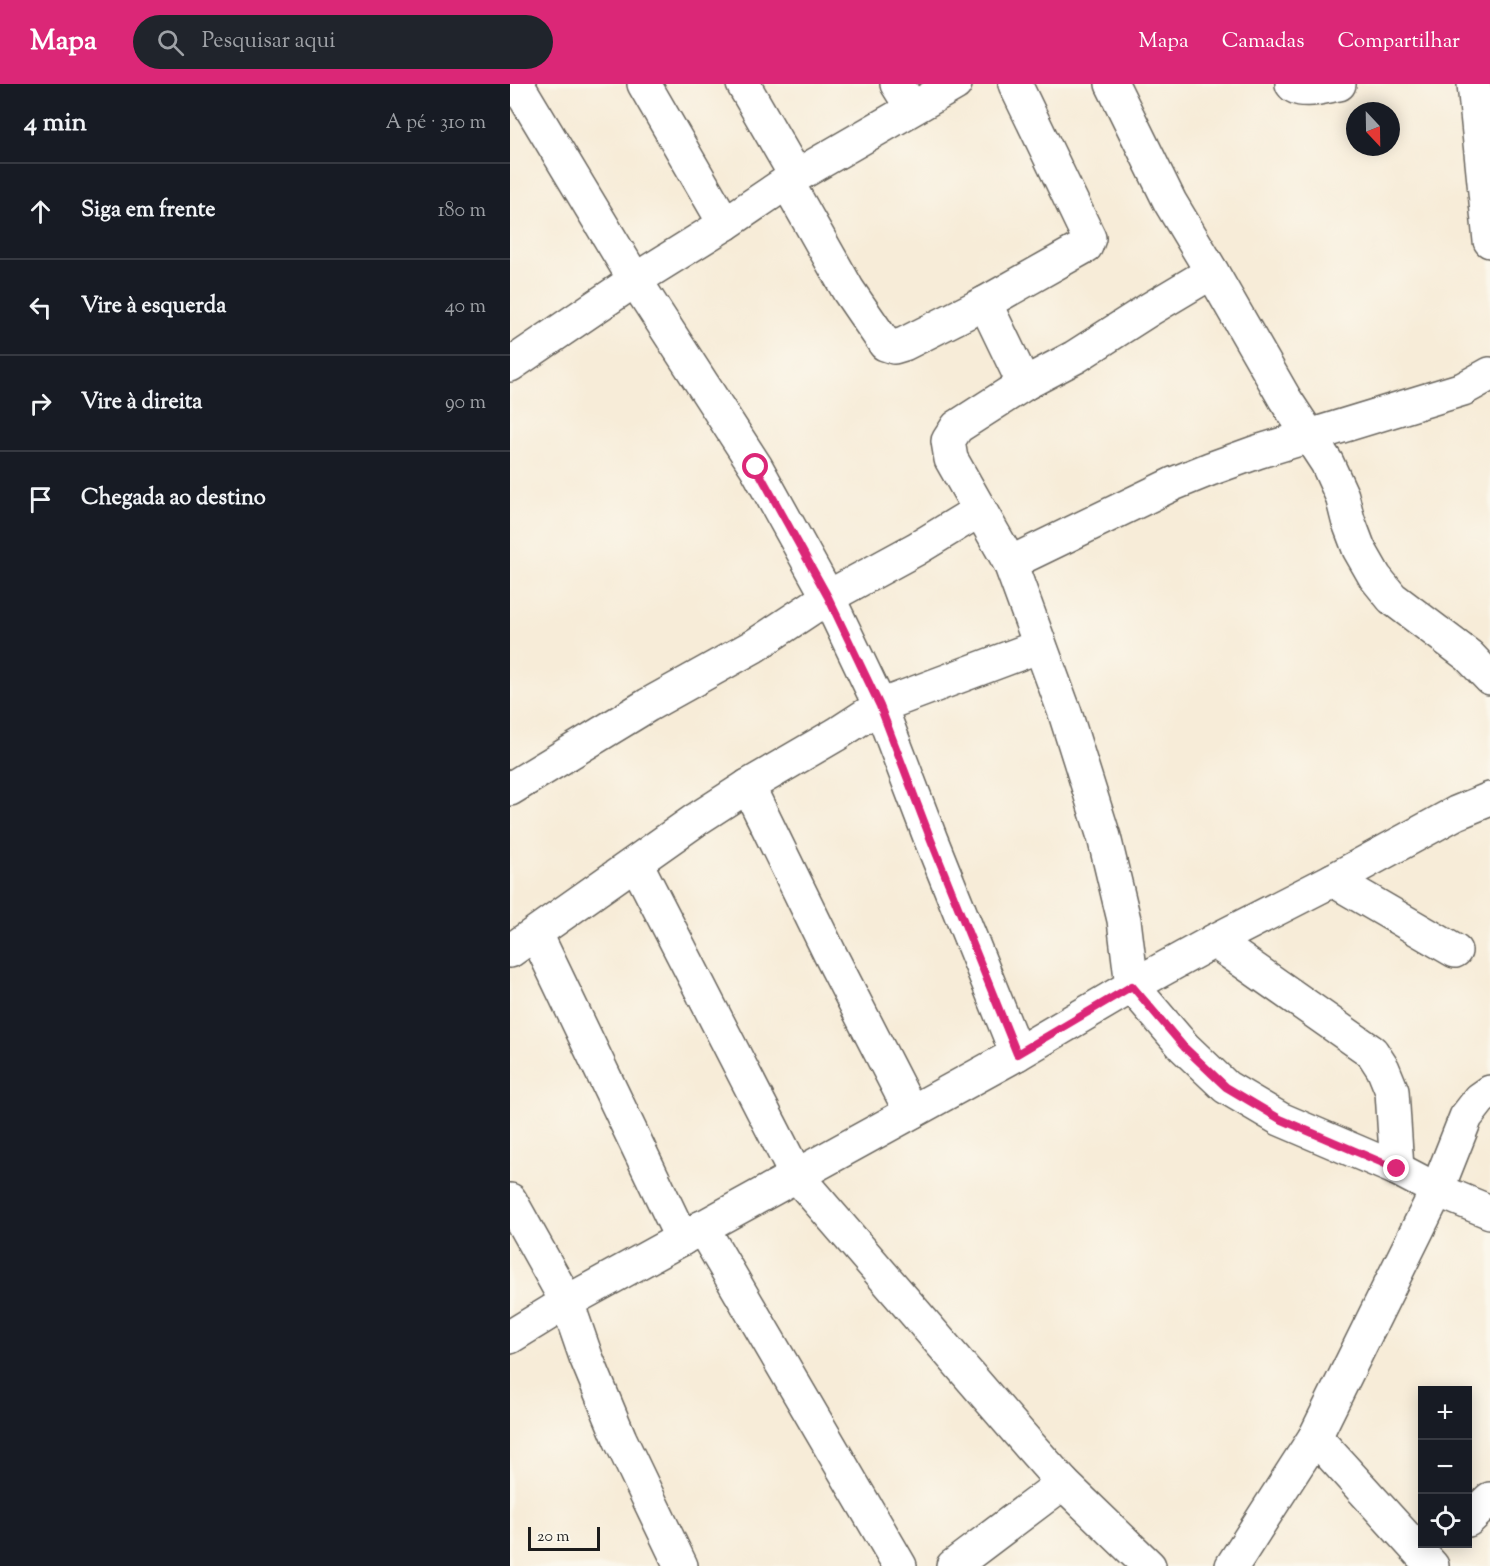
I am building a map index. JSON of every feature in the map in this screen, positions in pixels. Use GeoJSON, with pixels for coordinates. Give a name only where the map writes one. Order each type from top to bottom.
{"type":"FeatureCollection","features":[{"type":"Feature","properties":{"kind":"street"},"geometry":{"type":"LineString","coordinates":[[517,84],[635,280],[756,467],[828,597],[880,706],[1017,1054]]}},
{"type":"Feature","properties":{"kind":"street"},"geometry":{"type":"LineString","coordinates":[[644,84],[725,224]]}},
{"type":"Feature","properties":{"kind":"street"},"geometry":{"type":"LineString","coordinates":[[742,84],[848,290],[885,344],[894,346],[904,344],[985,303],[1086,246],[1089,238],[1015,84]]}},
{"type":"Feature","properties":{"kind":"street"},"geometry":{"type":"LineString","coordinates":[[510,365],[635,280],[725,224],[791,179],[904,96],[955,84]]}},
{"type":"Feature","properties":{"kind":"street"},"geometry":{"type":"LineString","coordinates":[[1112,84],[1170,202],[1285,399],[1328,463],[1342,496],[1359,549],[1375,577],[1392,598],[1469,656],[1490,678]]}},
{"type":"Feature","properties":{"kind":"street"},"geometry":{"type":"LineString","coordinates":[[1292,84],[1294,88],[1301,90],[1339,84]]}},
{"type":"Feature","properties":{"kind":"street"},"geometry":{"type":"LineString","coordinates":[[1474,84],[1490,241]]}},
{"type":"Feature","properties":{"kind":"street"},"geometry":{"type":"LineString","coordinates":[[1212,272],[1075,357],[1024,384],[957,427],[948,441],[951,459],[1010,563],[1065,713],[1104,837],[1124,920],[1132,986],[1184,1047],[1226,1087],[1280,1119],[1490,1212]]}},
{"type":"Feature","properties":{"kind":"street"},"geometry":{"type":"LineString","coordinates":[[985,303],[1024,384]]}},
{"type":"Feature","properties":{"kind":"street"},"geometry":{"type":"LineString","coordinates":[[1010,563],[1173,484],[1257,453],[1463,389],[1490,374]]}},
{"type":"Feature","properties":{"kind":"street"},"geometry":{"type":"LineString","coordinates":[[510,789],[648,705],[754,646],[828,597],[916,549],[980,510]]}},
{"type":"Feature","properties":{"kind":"street"},"geometry":{"type":"LineString","coordinates":[[900,1566],[692,1233],[523,943],[697,819],[880,706],[1040,646]]}},
{"type":"Feature","properties":{"kind":"street"},"geometry":{"type":"LineString","coordinates":[[748,786],[911,1112]]}},
{"type":"Feature","properties":{"kind":"street"},"geometry":{"type":"LineString","coordinates":[[510,1337],[567,1302],[1017,1054],[1214,941],[1456,813],[1490,800]]}},
{"type":"Feature","properties":{"kind":"street"},"geometry":{"type":"LineString","coordinates":[[636,863],[796,1175],[1063,1483],[1149,1566]]}},
{"type":"Feature","properties":{"kind":"street"},"geometry":{"type":"LineString","coordinates":[[1333,880],[1455,951]]}},
{"type":"Feature","properties":{"kind":"street"},"geometry":{"type":"LineString","coordinates":[[1214,941],[1372,1052],[1383,1069],[1392,1092],[1397,1169]]}},
{"type":"Feature","properties":{"kind":"street"},"geometry":{"type":"LineString","coordinates":[[1232,1566],[1315,1437],[1437,1190],[1466,1117],[1480,1099],[1490,1092]]}},
{"type":"Feature","properties":{"kind":"street"},"geometry":{"type":"LineString","coordinates":[[514,1214],[567,1302],[586,1357],[620,1438],[681,1566]]}},
{"type":"Feature","properties":{"kind":"street"},"geometry":{"type":"LineString","coordinates":[[1315,1437],[1434,1557]]}},
{"type":"Feature","properties":{"kind":"street"},"geometry":{"type":"LineString","coordinates":[[953,1566],[1063,1483]]}},
{"type":"Feature","properties":{"kind":"street"},"geometry":{"type":"LineString","coordinates":[[1472,1515],[1490,1499]]}},
{"type":"Feature","properties":{"kind":"route"},"geometry":{"type":"LineString","coordinates":[[756,467],[828,597],[880,706],[1017,1054],[1132,986],[1184,1047],[1226,1087],[1280,1119],[1397,1169]]}}]}
